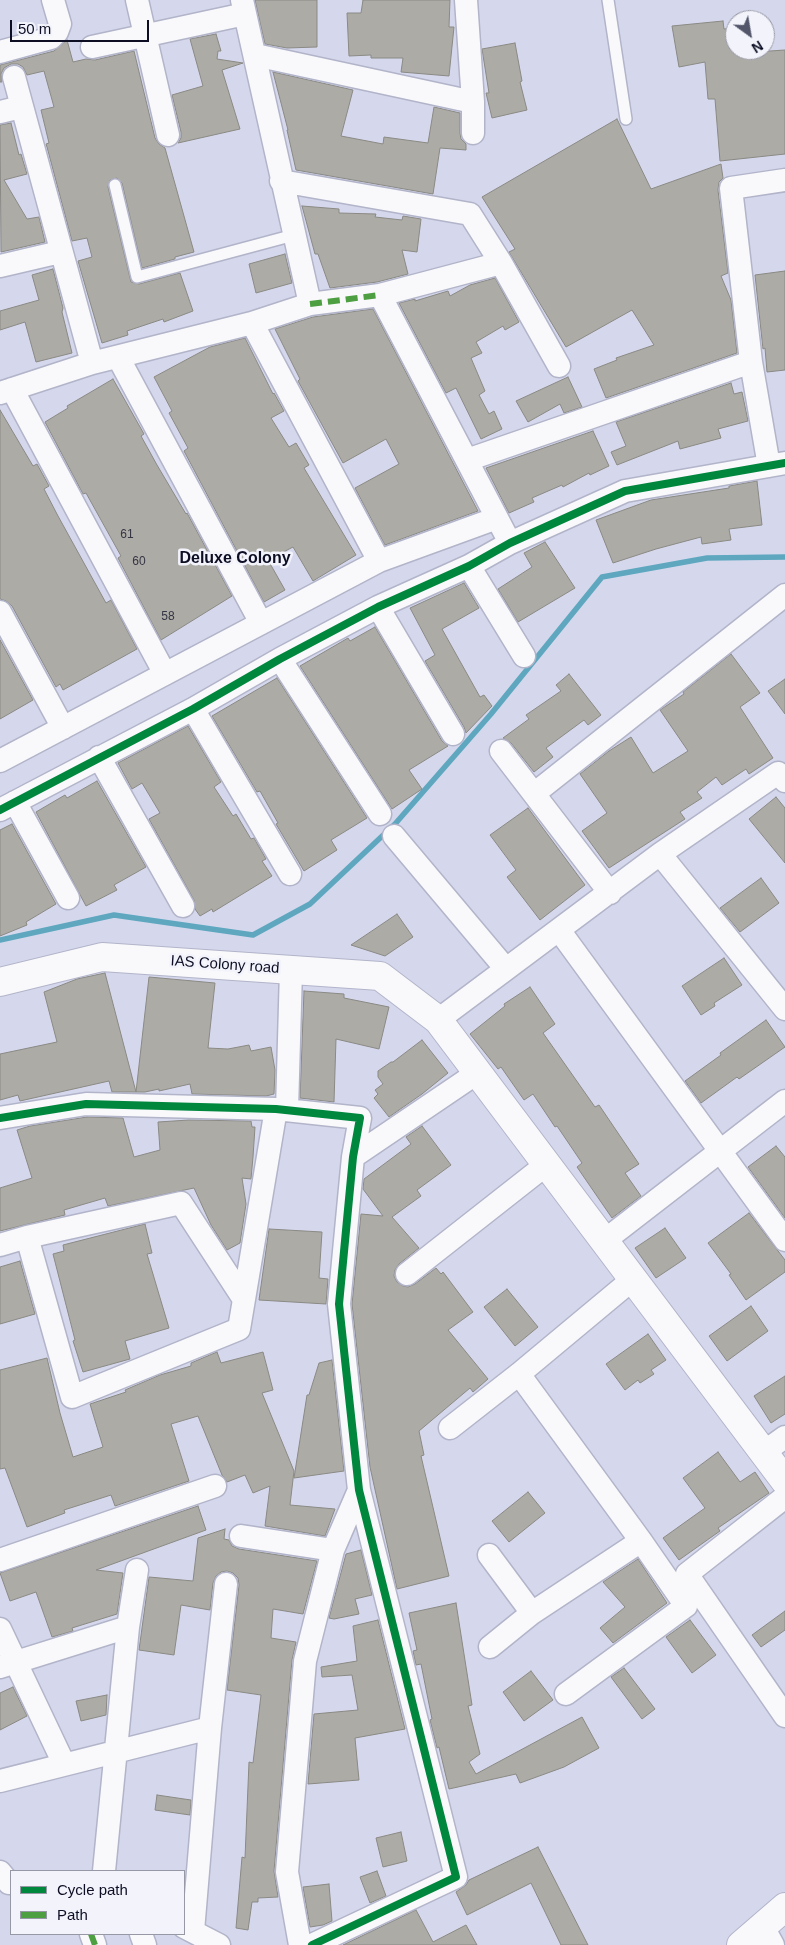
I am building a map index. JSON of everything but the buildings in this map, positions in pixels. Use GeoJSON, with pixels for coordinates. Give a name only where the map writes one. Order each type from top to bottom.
{"type":"FeatureCollection","features":[{"type":"Feature","properties":{"kind":"street"},"geometry":{"type":"LineString","coordinates":[[0,52],[51,38],[58,32],[60,24],[53,0]]}},
{"type":"Feature","properties":{"kind":"street"},"geometry":{"type":"LineString","coordinates":[[137,0],[168,135]]}},
{"type":"Feature","properties":{"kind":"street"},"geometry":{"type":"LineString","coordinates":[[466,0],[474,102],[472,133]]}},
{"type":"Feature","properties":{"kind":"street"},"geometry":{"type":"LineString","coordinates":[[92,47],[144,35],[243,7],[310,304]]}},
{"type":"Feature","properties":{"kind":"street"},"geometry":{"type":"LineString","coordinates":[[255,55],[474,102]]}},
{"type":"Feature","properties":{"kind":"street"},"geometry":{"type":"LineString","coordinates":[[14,76],[60,252],[92,363]]}},
{"type":"Feature","properties":{"kind":"street"},"geometry":{"type":"LineString","coordinates":[[0,112],[22,107]]}},
{"type":"Feature","properties":{"kind":"street"},"geometry":{"type":"LineString","coordinates":[[68,898],[8,806],[99,757],[193,710],[280,659],[378,607],[469,566],[510,543],[625,491],[777,464],[751,362],[731,188],[785,180]]}},
{"type":"Feature","properties":{"kind":"street"},"geometry":{"type":"LineString","coordinates":[[281,181],[470,214],[501,263],[559,366]]}},
{"type":"Feature","properties":{"kind":"street"},"geometry":{"type":"LineString","coordinates":[[0,266],[60,252]]}},
{"type":"Feature","properties":{"kind":"street"},"geometry":{"type":"LineString","coordinates":[[165,674],[6,391],[92,363],[252,323],[310,304],[380,296],[501,263]]}},
{"type":"Feature","properties":{"kind":"street"},"geometry":{"type":"LineString","coordinates":[[380,296],[510,543]]}},
{"type":"Feature","properties":{"kind":"street"},"geometry":{"type":"LineString","coordinates":[[252,323],[379,562]]}},
{"type":"Feature","properties":{"kind":"street"},"geometry":{"type":"LineString","coordinates":[[118,357],[261,623]]}},
{"type":"Feature","properties":{"kind":"street"},"geometry":{"type":"LineString","coordinates":[[467,460],[751,362]]}},
{"type":"Feature","properties":{"kind":"street"},"geometry":{"type":"LineString","coordinates":[[0,761],[379,562],[497,518]]}},
{"type":"Feature","properties":{"kind":"street"},"geometry":{"type":"LineString","coordinates":[[469,566],[524,656]]}},
{"type":"Feature","properties":{"kind":"street"},"geometry":{"type":"LineString","coordinates":[[535,793],[785,595]]}},
{"type":"Feature","properties":{"kind":"street"},"geometry":{"type":"LineString","coordinates":[[378,607],[453,734]]}},
{"type":"Feature","properties":{"kind":"street"},"geometry":{"type":"LineString","coordinates":[[0,612],[63,728]]}},
{"type":"Feature","properties":{"kind":"street"},"geometry":{"type":"LineString","coordinates":[[280,659],[380,814]]}},
{"type":"Feature","properties":{"kind":"street"},"geometry":{"type":"LineString","coordinates":[[193,710],[290,874]]}},
{"type":"Feature","properties":{"kind":"street"},"geometry":{"type":"LineString","coordinates":[[502,751],[610,893]]}},
{"type":"Feature","properties":{"kind":"street"},"geometry":{"type":"LineString","coordinates":[[99,757],[183,906]]}},
{"type":"Feature","properties":{"kind":"street"},"geometry":{"type":"LineString","coordinates":[[438,1020],[660,854],[783,774]]}},
{"type":"Feature","properties":{"kind":"street"},"geometry":{"type":"LineString","coordinates":[[394,836],[506,969]]}},
{"type":"Feature","properties":{"kind":"street"},"geometry":{"type":"LineString","coordinates":[[660,854],[785,1010]]}},
{"type":"Feature","properties":{"kind":"street"},"geometry":{"type":"LineString","coordinates":[[559,930],[785,1240]]}},
{"type":"Feature","properties":{"kind":"street","name":"IAS Colony road"},"geometry":{"type":"LineString","coordinates":[[0,982],[102,957],[380,976],[438,1020],[633,1279],[774,1444],[785,1481]]}},
{"type":"Feature","properties":{"kind":"street"},"geometry":{"type":"LineString","coordinates":[[27,1237],[72,1397],[239,1330],[243,1298],[282,1110],[291,970]]}},
{"type":"Feature","properties":{"kind":"street"},"geometry":{"type":"LineString","coordinates":[[353,1157],[478,1073]]}},
{"type":"Feature","properties":{"kind":"street"},"geometry":{"type":"LineString","coordinates":[[604,1241],[785,1101]]}},
{"type":"Feature","properties":{"kind":"street"},"geometry":{"type":"LineString","coordinates":[[0,1118],[86,1104],[282,1110],[360,1118],[353,1157],[339,1304],[359,1490],[456,1877],[312,1945]]}},
{"type":"Feature","properties":{"kind":"street"},"geometry":{"type":"LineString","coordinates":[[407,1274],[547,1164]]}},
{"type":"Feature","properties":{"kind":"street"},"geometry":{"type":"LineString","coordinates":[[0,1245],[27,1237],[181,1203],[243,1298]]}},
{"type":"Feature","properties":{"kind":"street"},"geometry":{"type":"LineString","coordinates":[[450,1428],[519,1374],[633,1279]]}},
{"type":"Feature","properties":{"kind":"street"},"geometry":{"type":"LineString","coordinates":[[519,1374],[686,1606]]}},
{"type":"Feature","properties":{"kind":"street"},"geometry":{"type":"LineString","coordinates":[[0,1560],[215,1486]]}},
{"type":"Feature","properties":{"kind":"street"},"geometry":{"type":"LineString","coordinates":[[300,1945],[287,1872],[305,1661],[333,1550],[359,1490]]}},
{"type":"Feature","properties":{"kind":"street"},"geometry":{"type":"LineString","coordinates":[[687,1574],[785,1497]]}},
{"type":"Feature","properties":{"kind":"street"},"geometry":{"type":"LineString","coordinates":[[241,1536],[333,1550]]}},
{"type":"Feature","properties":{"kind":"street"},"geometry":{"type":"LineString","coordinates":[[490,1647],[532,1613],[641,1541]]}},
{"type":"Feature","properties":{"kind":"street"},"geometry":{"type":"LineString","coordinates":[[489,1555],[532,1613]]}},
{"type":"Feature","properties":{"kind":"street"},"geometry":{"type":"LineString","coordinates":[[104,1870],[128,1628],[137,1570]]}},
{"type":"Feature","properties":{"kind":"street"},"geometry":{"type":"LineString","coordinates":[[686,1606],[687,1574]]}},
{"type":"Feature","properties":{"kind":"street"},"geometry":{"type":"LineString","coordinates":[[687,1574],[785,1716]]}},
{"type":"Feature","properties":{"kind":"street"},"geometry":{"type":"LineString","coordinates":[[219,1945],[188,1929],[226,1584]]}},
{"type":"Feature","properties":{"kind":"street"},"geometry":{"type":"LineString","coordinates":[[566,1694],[686,1606]]}},
{"type":"Feature","properties":{"kind":"street"},"geometry":{"type":"LineString","coordinates":[[8,1664],[128,1628]]}},
{"type":"Feature","properties":{"kind":"street"},"geometry":{"type":"LineString","coordinates":[[0,1629],[8,1664],[64,1764]]}},
{"type":"Feature","properties":{"kind":"street"},"geometry":{"type":"LineString","coordinates":[[0,1781],[210,1728]]}},
{"type":"Feature","properties":{"kind":"street"},"geometry":{"type":"LineString","coordinates":[[741,1945],[768,1935],[785,1907]]}},
{"type":"Feature","properties":{"kind":"lane"},"geometry":{"type":"LineString","coordinates":[[608,0],[626,119]]}},
{"type":"Feature","properties":{"kind":"lane"},"geometry":{"type":"LineString","coordinates":[[115,185],[137,277],[294,235]]}},
{"type":"Feature","properties":{"kind":"waterway"},"geometry":{"type":"LineString","coordinates":[[0,940],[114,915],[253,935],[310,904],[395,824],[491,714],[602,577],[707,558],[785,557]]}},
{"type":"Feature","properties":{"kind":"marked path"},"geometry":{"type":"LineString","coordinates":[[310,304],[380,295]]}},
{"type":"Feature","properties":{"kind":"marked path"},"geometry":{"type":"LineString","coordinates":[[91,1935],[95,1945]]}},
{"type":"Feature","properties":{"kind":"cycle path"},"geometry":{"type":"LineString","coordinates":[[0,810],[193,709],[280,659],[378,607],[469,566],[510,543],[625,491],[785,463]]}},
{"type":"Feature","properties":{"kind":"cycle path"},"geometry":{"type":"LineString","coordinates":[[0,1118],[86,1104],[276,1109],[360,1118],[353,1157],[339,1304],[359,1490],[456,1877],[312,1945]]}},
{"type":"Feature","properties":{"kind":"district","name":"Deluxe Colony"},"geometry":{"type":"Point","coordinates":[235,559]}}]}
